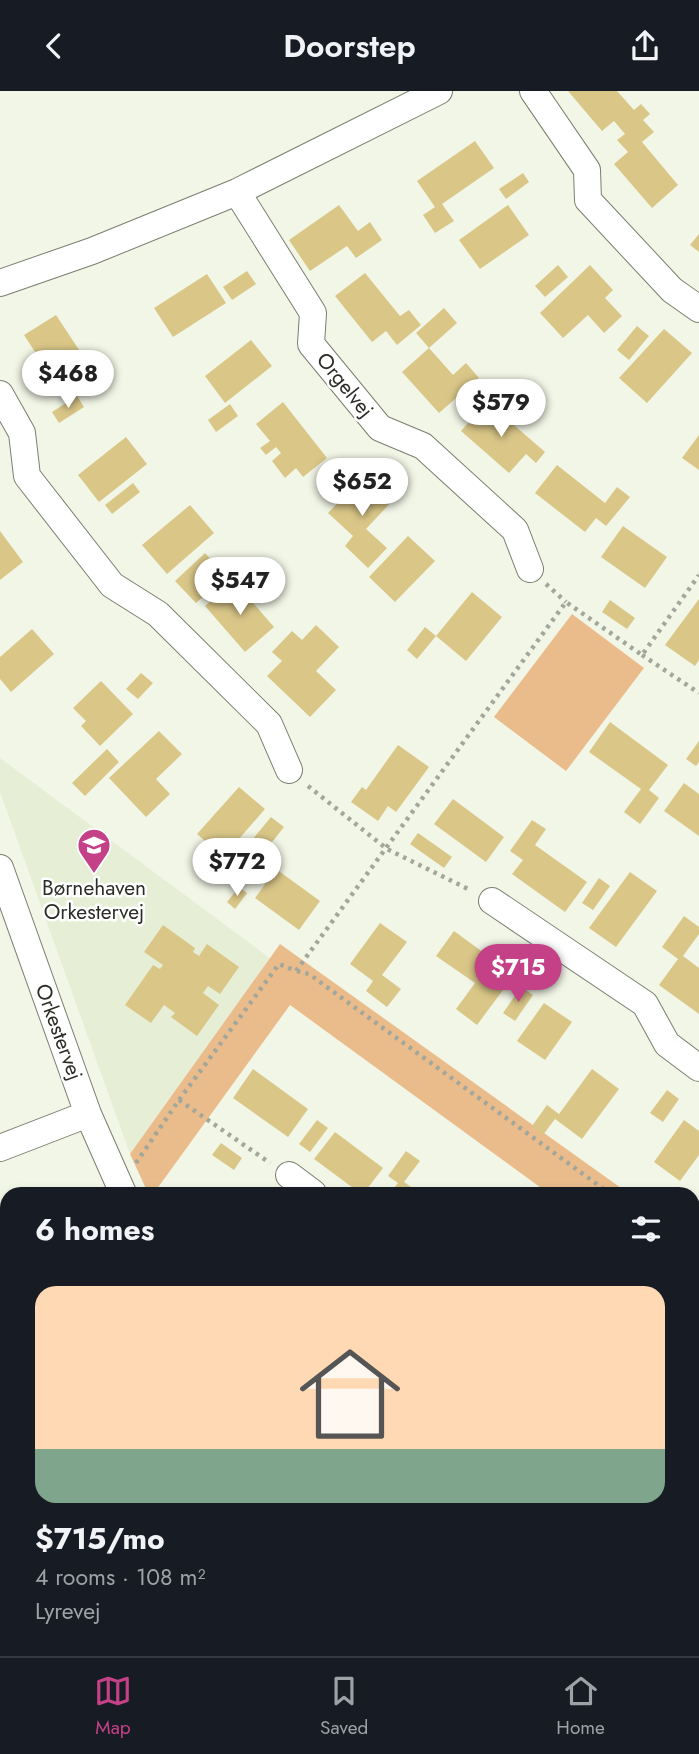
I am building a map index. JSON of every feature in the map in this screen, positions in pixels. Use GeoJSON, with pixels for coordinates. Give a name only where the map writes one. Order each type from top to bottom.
{"type":"FeatureCollection","features":[{"type":"Feature","properties":{"kind":"street"},"geometry":{"type":"LineString","coordinates":[[0,283],[92,251],[237,192],[439,91]]}},
{"type":"Feature","properties":{"kind":"street"},"geometry":{"type":"LineString","coordinates":[[533,91],[587,170],[588,200],[671,290],[699,309]]}},
{"type":"Feature","properties":{"kind":"street","name":"Orgelvej"},"geometry":{"type":"LineString","coordinates":[[237,192],[313,313],[311,344],[380,428],[423,446],[515,530],[530,569]]}},
{"type":"Feature","properties":{"kind":"street"},"geometry":{"type":"LineString","coordinates":[[0,394],[22,433],[27,476],[113,585],[158,614],[270,724],[289,770]]}},
{"type":"Feature","properties":{"kind":"street","name":"Orkestervej"},"geometry":{"type":"LineString","coordinates":[[0,868],[88,1114],[119,1184]]}},
{"type":"Feature","properties":{"kind":"street"},"geometry":{"type":"LineString","coordinates":[[492,901],[645,1004],[667,1044],[699,1068]]}},
{"type":"Feature","properties":{"kind":"street"},"geometry":{"type":"LineString","coordinates":[[0,1148],[88,1114]]}},
{"type":"Feature","properties":{"kind":"street"},"geometry":{"type":"LineString","coordinates":[[289,1175],[305,1187]]}},
{"type":"Feature","properties":{"kind":"path"},"geometry":{"type":"LineString","coordinates":[[642,655],[699,575]]}},
{"type":"Feature","properties":{"kind":"path"},"geometry":{"type":"LineString","coordinates":[[296,971],[566,602],[699,693]]}},
{"type":"Feature","properties":{"kind":"path"},"geometry":{"type":"LineString","coordinates":[[289,770],[387,849],[492,901]]}},
{"type":"Feature","properties":{"kind":"path"},"geometry":{"type":"LineString","coordinates":[[119,1184],[279,964],[309,974],[601,1187]]}},
{"type":"Feature","properties":{"kind":"path"},"geometry":{"type":"LineString","coordinates":[[179,1100],[289,1175]]}},
{"type":"Feature","properties":{"kind":"shaded area"},"geometry":{"type":"Polygon","coordinates":[[[572,614],[644,668],[566,771],[494,717],[572,614]]]}},
{"type":"Feature","properties":{"kind":"shaded area","name":"Børnehaven Orkestervej"},"geometry":{"type":"Polygon","coordinates":[[[0,758],[271,959],[130,1154],[0,792],[0,758]]]}},
{"type":"Feature","properties":{"kind":"shaded area"},"geometry":{"type":"Polygon","coordinates":[[[280,944],[620,1187],[540,1187],[290,1005],[158,1187],[145,1187],[130,1154],[280,944]]]}},
{"type":"Feature","properties":{"kind":"building"},"geometry":{"type":"Polygon","coordinates":[[[568,91],[617,91],[634,110],[641,104],[650,114],[643,120],[654,132],[642,142],[678,185],[652,208],[614,164],[628,152],[617,140],[625,134],[614,121],[602,131],[568,91]]]}},
{"type":"Feature","properties":{"kind":"building"},"geometry":{"type":"Polygon","coordinates":[[[475,141],[494,168],[442,204],[454,221],[435,233],[423,215],[435,207],[417,181],[475,141]]]}},
{"type":"Feature","properties":{"kind":"building"},"geometry":{"type":"Polygon","coordinates":[[[523,173],[529,182],[506,199],[499,189],[523,173]]]}},
{"type":"Feature","properties":{"kind":"building"},"geometry":{"type":"Polygon","coordinates":[[[339,205],[358,231],[370,222],[382,240],[356,258],[347,246],[310,271],[289,240],[339,205]]]}},
{"type":"Feature","properties":{"kind":"building"},"geometry":{"type":"Polygon","coordinates":[[[508,205],[529,235],[480,269],[459,240],[508,205]]]}},
{"type":"Feature","properties":{"kind":"building"},"geometry":{"type":"Polygon","coordinates":[[[699,234],[699,252],[690,245],[699,234]]]}},
{"type":"Feature","properties":{"kind":"building"},"geometry":{"type":"Polygon","coordinates":[[[558,265],[568,277],[545,297],[535,286],[558,265]]]}},
{"type":"Feature","properties":{"kind":"building"},"geometry":{"type":"Polygon","coordinates":[[[590,265],[613,290],[605,298],[622,316],[604,333],[588,315],[563,338],[540,313],[590,265]]]}},
{"type":"Feature","properties":{"kind":"building"},"geometry":{"type":"Polygon","coordinates":[[[247,271],[256,284],[232,300],[223,287],[247,271]]]}},
{"type":"Feature","properties":{"kind":"building"},"geometry":{"type":"Polygon","coordinates":[[[365,273],[400,316],[409,310],[421,325],[397,345],[386,331],[372,342],[335,296],[365,273]]]}},
{"type":"Feature","properties":{"kind":"building"},"geometry":{"type":"Polygon","coordinates":[[[207,274],[226,303],[173,337],[154,308],[207,274]]]}},
{"type":"Feature","properties":{"kind":"building"},"geometry":{"type":"Polygon","coordinates":[[[444,308],[457,323],[429,348],[416,333],[444,308]]]}},
{"type":"Feature","properties":{"kind":"building"},"geometry":{"type":"Polygon","coordinates":[[[56,315],[89,365],[57,386],[24,335],[56,315]]]}},
{"type":"Feature","properties":{"kind":"building"},"geometry":{"type":"Polygon","coordinates":[[[637,326],[649,336],[629,360],[617,350],[637,326]]]}},
{"type":"Feature","properties":{"kind":"building"},"geometry":{"type":"Polygon","coordinates":[[[664,329],[692,353],[647,403],[619,378],[664,329]]]}},
{"type":"Feature","properties":{"kind":"building"},"geometry":{"type":"Polygon","coordinates":[[[251,340],[272,366],[225,403],[205,376],[251,340]]]}},
{"type":"Feature","properties":{"kind":"building"},"geometry":{"type":"Polygon","coordinates":[[[429,348],[453,375],[466,363],[479,378],[439,413],[402,372],[429,348]]]}},
{"type":"Feature","properties":{"kind":"building"},"geometry":{"type":"Polygon","coordinates":[[[77,396],[84,407],[59,423],[52,412],[77,396]]]}},
{"type":"Feature","properties":{"kind":"building"},"geometry":{"type":"Polygon","coordinates":[[[283,402],[327,458],[303,477],[296,468],[285,478],[272,461],[281,453],[276,447],[266,455],[260,448],[270,441],[256,424],[283,402]]]}},
{"type":"Feature","properties":{"kind":"building"},"geometry":{"type":"Polygon","coordinates":[[[487,402],[545,452],[536,463],[526,454],[509,473],[461,431],[487,402]]]}},
{"type":"Feature","properties":{"kind":"building"},"geometry":{"type":"Polygon","coordinates":[[[230,404],[238,416],[216,432],[208,420],[230,404]]]}},
{"type":"Feature","properties":{"kind":"building"},"geometry":{"type":"Polygon","coordinates":[[[699,435],[699,470],[682,458],[699,435]]]}},
{"type":"Feature","properties":{"kind":"building"},"geometry":{"type":"Polygon","coordinates":[[[126,437],[147,464],[99,502],[78,475],[126,437]]]}},
{"type":"Feature","properties":{"kind":"building"},"geometry":{"type":"Polygon","coordinates":[[[557,465],[605,503],[617,487],[630,497],[606,526],[596,518],[585,532],[535,493],[557,465]]]}},
{"type":"Feature","properties":{"kind":"building"},"geometry":{"type":"Polygon","coordinates":[[[366,473],[394,499],[366,529],[387,548],[368,568],[345,546],[353,536],[328,513],[366,473]]]}},
{"type":"Feature","properties":{"kind":"building"},"geometry":{"type":"Polygon","coordinates":[[[133,483],[140,492],[112,514],[105,505],[133,483]]]}},
{"type":"Feature","properties":{"kind":"building"},"geometry":{"type":"Polygon","coordinates":[[[190,505],[214,533],[167,574],[142,545],[190,505]]]}},
{"type":"Feature","properties":{"kind":"building"},"geometry":{"type":"Polygon","coordinates":[[[623,526],[667,557],[645,588],[601,557],[623,526]]]}},
{"type":"Feature","properties":{"kind":"building"},"geometry":{"type":"Polygon","coordinates":[[[0,531],[23,562],[0,580],[0,531]]]}},
{"type":"Feature","properties":{"kind":"building"},"geometry":{"type":"Polygon","coordinates":[[[408,536],[435,561],[395,602],[369,577],[408,536]]]}},
{"type":"Feature","properties":{"kind":"building"},"geometry":{"type":"Polygon","coordinates":[[[205,553],[226,576],[196,603],[175,581],[205,553]]]}},
{"type":"Feature","properties":{"kind":"building"},"geometry":{"type":"Polygon","coordinates":[[[234,581],[274,627],[245,652],[205,606],[234,581]]]}},
{"type":"Feature","properties":{"kind":"building"},"geometry":{"type":"Polygon","coordinates":[[[472,592],[502,617],[466,661],[436,636],[472,592]]]}},
{"type":"Feature","properties":{"kind":"building"},"geometry":{"type":"Polygon","coordinates":[[[699,599],[699,660],[695,666],[665,645],[699,599]]]}},
{"type":"Feature","properties":{"kind":"building"},"geometry":{"type":"Polygon","coordinates":[[[610,600],[635,618],[627,629],[602,612],[610,600]]]}},
{"type":"Feature","properties":{"kind":"building"},"geometry":{"type":"Polygon","coordinates":[[[316,625],[339,647],[316,671],[336,690],[310,717],[267,676],[282,661],[272,652],[292,631],[302,640],[316,625]]]}},
{"type":"Feature","properties":{"kind":"building"},"geometry":{"type":"Polygon","coordinates":[[[425,627],[436,636],[417,659],[407,650],[425,627]]]}},
{"type":"Feature","properties":{"kind":"building"},"geometry":{"type":"Polygon","coordinates":[[[32,629],[54,654],[11,692],[0,679],[0,657],[32,629]]]}},
{"type":"Feature","properties":{"kind":"building"},"geometry":{"type":"Polygon","coordinates":[[[141,673],[153,683],[138,699],[126,689],[141,673]]]}},
{"type":"Feature","properties":{"kind":"building"},"geometry":{"type":"Polygon","coordinates":[[[101,681],[133,714],[100,746],[81,726],[86,721],[73,708],[101,681]]]}},
{"type":"Feature","properties":{"kind":"building"},"geometry":{"type":"Polygon","coordinates":[[[610,722],[668,765],[649,790],[659,798],[640,824],[624,812],[641,789],[589,752],[610,722]]]}},
{"type":"Feature","properties":{"kind":"building"},"geometry":{"type":"Polygon","coordinates":[[[159,731],[182,754],[156,779],[170,794],[146,817],[109,778],[159,731]]]}},
{"type":"Feature","properties":{"kind":"building"},"geometry":{"type":"Polygon","coordinates":[[[699,741],[699,762],[696,766],[686,759],[699,741]]]}},
{"type":"Feature","properties":{"kind":"building"},"geometry":{"type":"Polygon","coordinates":[[[398,745],[429,767],[396,812],[388,806],[378,821],[351,802],[362,787],[366,790],[398,745]]]}},
{"type":"Feature","properties":{"kind":"building"},"geometry":{"type":"Polygon","coordinates":[[[107,749],[119,762],[85,796],[72,783],[107,749]]]}},
{"type":"Feature","properties":{"kind":"building"},"geometry":{"type":"Polygon","coordinates":[[[684,783],[699,794],[699,836],[664,811],[684,783]]]}},
{"type":"Feature","properties":{"kind":"building"},"geometry":{"type":"Polygon","coordinates":[[[239,787],[265,809],[232,847],[247,860],[229,881],[207,863],[218,852],[197,834],[239,787]]]}},
{"type":"Feature","properties":{"kind":"building"},"geometry":{"type":"Polygon","coordinates":[[[453,799],[504,837],[486,862],[434,824],[453,799]]]}},
{"type":"Feature","properties":{"kind":"building"},"geometry":{"type":"Polygon","coordinates":[[[271,817],[284,827],[265,851],[252,840],[271,817]]]}},
{"type":"Feature","properties":{"kind":"building"},"geometry":{"type":"Polygon","coordinates":[[[532,820],[546,829],[535,845],[587,882],[565,912],[512,874],[523,860],[510,851],[532,820]]]}},
{"type":"Feature","properties":{"kind":"building"},"geometry":{"type":"Polygon","coordinates":[[[418,833],[452,857],[444,868],[410,844],[418,833]]]}},
{"type":"Feature","properties":{"kind":"building"},"geometry":{"type":"Polygon","coordinates":[[[276,869],[320,901],[299,930],[255,898],[276,869]]]}},
{"type":"Feature","properties":{"kind":"building"},"geometry":{"type":"Polygon","coordinates":[[[630,872],[657,891],[616,947],[589,928],[630,872]]]}},
{"type":"Feature","properties":{"kind":"building"},"geometry":{"type":"Polygon","coordinates":[[[599,878],[610,886],[593,910],[582,903],[599,878]]]}},
{"type":"Feature","properties":{"kind":"building"},"geometry":{"type":"Polygon","coordinates":[[[239,887],[247,893],[235,909],[227,902],[239,887]]]}},
{"type":"Feature","properties":{"kind":"building"},"geometry":{"type":"Polygon","coordinates":[[[684,916],[699,927],[699,934],[683,956],[699,968],[699,1014],[659,985],[678,959],[662,947],[684,916]]]}},
{"type":"Feature","properties":{"kind":"building"},"geometry":{"type":"Polygon","coordinates":[[[380,923],[407,942],[382,975],[401,989],[387,1007],[366,991],[373,981],[350,964],[380,923]]]}},
{"type":"Feature","properties":{"kind":"building"},"geometry":{"type":"Polygon","coordinates":[[[163,925],[195,948],[193,952],[199,956],[207,944],[239,967],[220,994],[208,986],[203,993],[219,1005],[197,1036],[171,1017],[175,1013],[164,1005],[151,1023],[125,1005],[153,965],[160,969],[163,965],[144,952],[163,925]]]}},
{"type":"Feature","properties":{"kind":"building"},"geometry":{"type":"Polygon","coordinates":[[[454,931],[514,975],[477,1025],[456,1009],[475,983],[436,956],[454,931]]]}},
{"type":"Feature","properties":{"kind":"building"},"geometry":{"type":"Polygon","coordinates":[[[521,987],[533,995],[515,1021],[503,1013],[521,987]]]}},
{"type":"Feature","properties":{"kind":"building"},"geometry":{"type":"Polygon","coordinates":[[[544,1003],[572,1022],[545,1060],[517,1041],[544,1003]]]}},
{"type":"Feature","properties":{"kind":"building"},"geometry":{"type":"Polygon","coordinates":[[[253,1069],[308,1109],[288,1137],[233,1098],[253,1069]]]}},
{"type":"Feature","properties":{"kind":"building"},"geometry":{"type":"Polygon","coordinates":[[[592,1069],[619,1089],[582,1139],[555,1119],[543,1135],[532,1126],[547,1105],[559,1114],[592,1069]]]}},
{"type":"Feature","properties":{"kind":"building"},"geometry":{"type":"Polygon","coordinates":[[[667,1090],[679,1099],[663,1122],[650,1113],[667,1090]]]}},
{"type":"Feature","properties":{"kind":"building"},"geometry":{"type":"Polygon","coordinates":[[[317,1120],[328,1128],[310,1152],[299,1144],[317,1120]]]}},
{"type":"Feature","properties":{"kind":"building"},"geometry":{"type":"Polygon","coordinates":[[[684,1120],[699,1131],[699,1155],[680,1181],[654,1162],[684,1120]]]}},
{"type":"Feature","properties":{"kind":"building"},"geometry":{"type":"Polygon","coordinates":[[[335,1132],[383,1168],[369,1187],[352,1187],[314,1159],[335,1132]]]}},
{"type":"Feature","properties":{"kind":"building"},"geometry":{"type":"Polygon","coordinates":[[[221,1143],[242,1158],[234,1170],[212,1155],[221,1143]]]}},
{"type":"Feature","properties":{"kind":"building"},"geometry":{"type":"Polygon","coordinates":[[[406,1151],[420,1161],[404,1182],[411,1187],[395,1187],[398,1183],[388,1176],[406,1151]]]}},
{"type":"Feature","properties":{"kind":"place","name":"Børnehaven Orkestervej"},"geometry":{"type":"Point","coordinates":[94,875]}}]}
